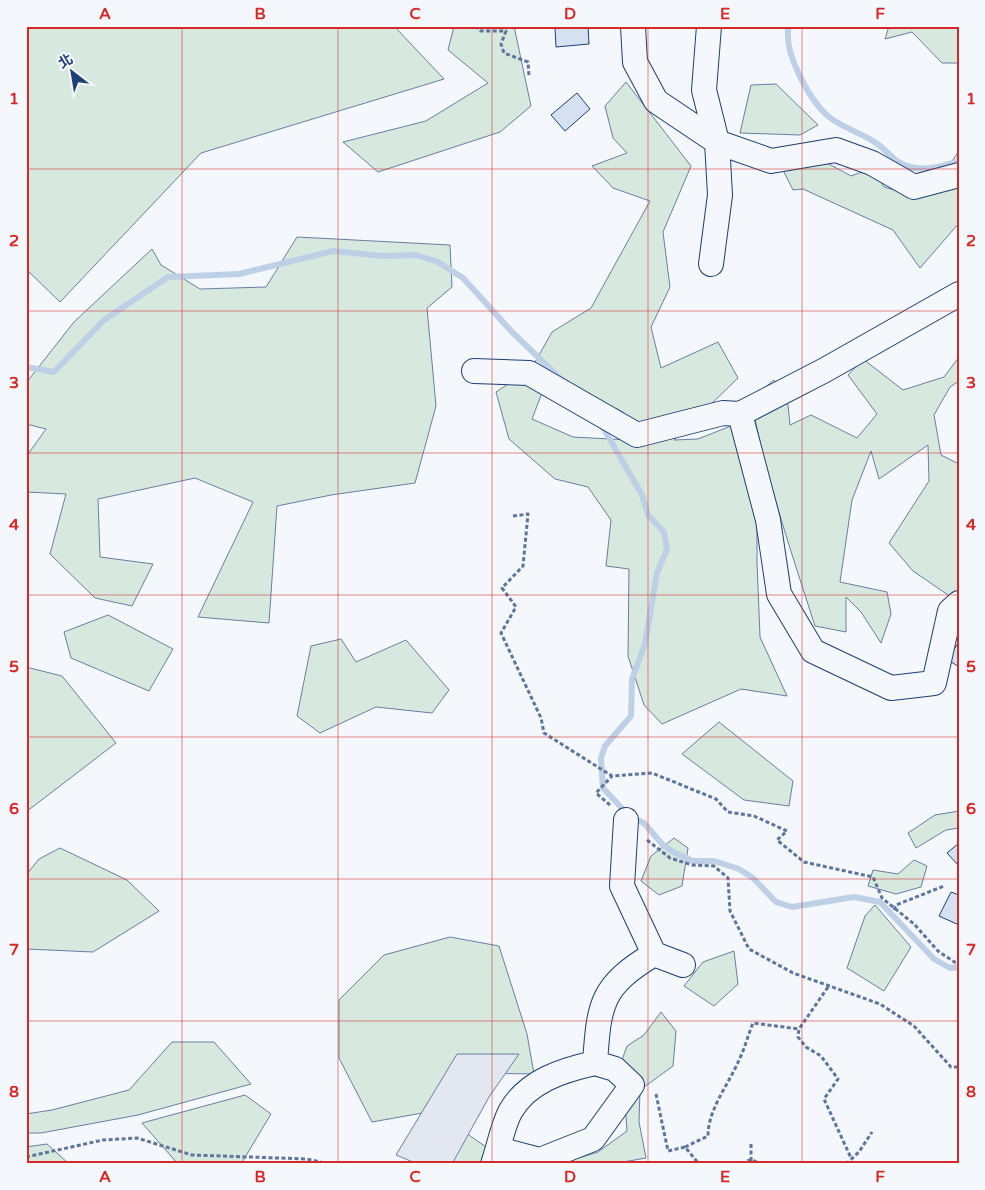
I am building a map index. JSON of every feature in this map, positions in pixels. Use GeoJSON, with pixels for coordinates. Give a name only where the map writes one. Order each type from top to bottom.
{"type":"FeatureCollection","features":[{"type":"Feature","properties":{"kind":"lane"},"geometry":{"type":"LineString","coordinates":[[633,26],[635,62],[656,101],[717,142],[771,161],[836,150],[872,163],[914,187],[959,175]]}},
{"type":"Feature","properties":{"kind":"lane"},"geometry":{"type":"LineString","coordinates":[[709,26],[704,90],[717,142],[720,196],[711,264]]}},
{"type":"Feature","properties":{"kind":"lane"},"geometry":{"type":"LineString","coordinates":[[474,371],[529,373],[637,435],[723,413],[740,414],[825,370],[959,294]]}},
{"type":"Feature","properties":{"kind":"lane"},"geometry":{"type":"LineString","coordinates":[[740,414],[768,520],[779,594],[813,651],[891,688],[934,683],[950,611],[959,603]]}},
{"type":"Feature","properties":{"kind":"lane"},"geometry":{"type":"LineString","coordinates":[[626,820],[622,886],[654,954],[683,965]]}},
{"type":"Feature","properties":{"kind":"lane"},"geometry":{"type":"LineString","coordinates":[[595,1063],[600,1010],[608,993],[629,970],[654,954]]}},
{"type":"Feature","properties":{"kind":"lane"},"geometry":{"type":"LineString","coordinates":[[595,1063],[615,1069],[632,1085],[593,1139],[540,1160],[496,1156],[510,1112],[529,1089],[553,1076],[595,1063]]}},
{"type":"Feature","properties":{"kind":"path"},"geometry":{"type":"LineString","coordinates":[[475,26],[481,32],[506,31],[502,44],[504,53],[528,62],[529,77]]}},
{"type":"Feature","properties":{"kind":"path"},"geometry":{"type":"LineString","coordinates":[[513,516],[528,514],[523,566],[502,588],[516,607],[501,633],[541,718],[544,733],[612,776],[652,773],[716,799],[728,812],[754,816],[788,831],[777,840],[804,862],[872,877],[882,898],[894,910],[914,924],[938,952],[959,965]]}},
{"type":"Feature","properties":{"kind":"path"},"geometry":{"type":"LineString","coordinates":[[612,776],[596,793],[644,838],[670,858],[692,864],[714,866],[728,878],[730,910],[749,949],[793,973],[880,1004],[914,1026],[951,1067],[959,1067]]}},
{"type":"Feature","properties":{"kind":"path"},"geometry":{"type":"LineString","coordinates":[[894,910],[896,905],[944,886]]}},
{"type":"Feature","properties":{"kind":"path"},"geometry":{"type":"LineString","coordinates":[[828,987],[799,1029],[798,1037],[806,1047],[821,1056],[838,1079],[824,1099],[851,1158]]}},
{"type":"Feature","properties":{"kind":"path"},"geometry":{"type":"LineString","coordinates":[[656,1094],[668,1151],[685,1147],[708,1136],[712,1116],[739,1060],[753,1022],[799,1029]]}},
{"type":"Feature","properties":{"kind":"path"},"geometry":{"type":"LineString","coordinates":[[846,1164],[859,1152],[872,1132]]}},
{"type":"Feature","properties":{"kind":"path"},"geometry":{"type":"LineString","coordinates":[[26,1157],[103,1140],[137,1138],[192,1155],[307,1159],[329,1164]]}},
{"type":"Feature","properties":{"kind":"path"},"geometry":{"type":"LineString","coordinates":[[751,1144],[751,1164]]}},
{"type":"Feature","properties":{"kind":"path"},"geometry":{"type":"LineString","coordinates":[[685,1147],[699,1164]]}},
{"type":"Feature","properties":{"kind":"path"},"geometry":{"type":"LineString","coordinates":[[742,1164],[751,1159]]}},
{"type":"Feature","properties":{"kind":"path"},"geometry":{"type":"LineString","coordinates":[[751,1159],[760,1164]]}},
{"type":"Feature","properties":{"kind":"shaded area"},"geometry":{"type":"Polygon","coordinates":[[[26,26],[394,26],[444,79],[201,153],[60,302],[26,269],[26,26]]]}},
{"type":"Feature","properties":{"kind":"shaded area"},"geometry":{"type":"Polygon","coordinates":[[[454,26],[514,26],[531,106],[500,132],[378,172],[343,142],[426,121],[488,83],[448,50],[454,26]]]}},
{"type":"Feature","properties":{"kind":"shaded area"},"geometry":{"type":"Polygon","coordinates":[[[889,26],[959,26],[959,63],[942,63],[912,32],[885,39],[889,26]]]}},
{"type":"Feature","properties":{"kind":"shaded area"},"geometry":{"type":"Polygon","coordinates":[[[626,82],[691,166],[663,232],[670,287],[651,327],[661,368],[718,342],[738,378],[674,440],[698,439],[731,426],[757,506],[760,637],[787,696],[741,689],[662,724],[644,705],[628,656],[629,569],[606,566],[611,520],[588,487],[555,479],[509,439],[496,392],[531,369],[552,332],[591,308],[650,201],[613,188],[592,166],[627,153],[613,138],[605,106],[626,82]],[[548,377],[532,419],[573,437],[629,440],[623,412],[548,377]]]}},
{"type":"Feature","properties":{"kind":"shaded area"},"geometry":{"type":"Polygon","coordinates":[[[776,84],[818,125],[800,135],[740,133],[751,85],[776,84]]]}},
{"type":"Feature","properties":{"kind":"shaded area"},"geometry":{"type":"Polygon","coordinates":[[[805,151],[851,176],[873,168],[884,187],[909,194],[941,177],[959,151],[959,223],[920,268],[893,230],[803,189],[793,190],[781,166],[805,151]]]}},
{"type":"Feature","properties":{"kind":"shaded area"},"geometry":{"type":"Polygon","coordinates":[[[297,237],[450,245],[452,287],[427,308],[436,406],[415,483],[331,495],[277,506],[269,623],[198,617],[253,502],[195,478],[98,499],[100,557],[153,564],[132,606],[95,598],[50,554],[66,494],[26,492],[26,457],[46,429],[26,424],[26,383],[74,322],[152,249],[161,265],[200,289],[266,287],[297,237]]]}},
{"type":"Feature","properties":{"kind":"shaded area"},"geometry":{"type":"Polygon","coordinates":[[[959,357],[959,381],[950,387],[934,415],[941,455],[959,464],[959,590],[951,597],[913,571],[889,543],[929,481],[928,445],[879,479],[871,451],[852,500],[840,582],[887,592],[891,614],[881,643],[861,612],[846,597],[846,632],[815,626],[771,485],[751,399],[774,380],[788,405],[790,425],[811,415],[857,438],[877,414],[848,375],[863,359],[903,390],[944,377],[959,357]]]}},
{"type":"Feature","properties":{"kind":"shaded area"},"geometry":{"type":"Polygon","coordinates":[[[108,615],[173,649],[149,691],[71,658],[64,632],[108,615]]]}},
{"type":"Feature","properties":{"kind":"shaded area"},"geometry":{"type":"Polygon","coordinates":[[[341,639],[356,662],[406,640],[449,690],[432,713],[376,707],[320,733],[297,716],[311,646],[341,639]]]}},
{"type":"Feature","properties":{"kind":"shaded area"},"geometry":{"type":"Polygon","coordinates":[[[26,667],[62,676],[116,743],[26,812],[26,667]]]}},
{"type":"Feature","properties":{"kind":"shaded area"},"geometry":{"type":"Polygon","coordinates":[[[719,722],[793,781],[789,806],[744,800],[682,754],[719,722]]]}},
{"type":"Feature","properties":{"kind":"shaded area"},"geometry":{"type":"Polygon","coordinates":[[[959,811],[959,828],[946,830],[916,848],[908,833],[935,815],[959,811]]]}},
{"type":"Feature","properties":{"kind":"shaded area"},"geometry":{"type":"Polygon","coordinates":[[[674,838],[688,848],[682,886],[659,895],[641,881],[651,856],[674,838]]]}},
{"type":"Feature","properties":{"kind":"shaded area"},"geometry":{"type":"Polygon","coordinates":[[[60,848],[127,880],[159,911],[93,952],[26,949],[26,875],[39,859],[60,848]]]}},
{"type":"Feature","properties":{"kind":"shaded area"},"geometry":{"type":"Polygon","coordinates":[[[914,860],[927,866],[921,887],[896,894],[868,886],[873,870],[898,874],[914,860]]]}},
{"type":"Feature","properties":{"kind":"shaded area"},"geometry":{"type":"Polygon","coordinates":[[[875,905],[911,947],[884,991],[847,968],[865,916],[875,905]]]}},
{"type":"Feature","properties":{"kind":"shaded area"},"geometry":{"type":"Polygon","coordinates":[[[450,937],[499,946],[527,1034],[534,1074],[471,1073],[439,1110],[372,1122],[339,1058],[339,1000],[384,955],[450,937]]]}},
{"type":"Feature","properties":{"kind":"shaded area"},"geometry":{"type":"Polygon","coordinates":[[[734,951],[738,984],[714,1006],[684,986],[703,962],[734,951]]]}},
{"type":"Feature","properties":{"kind":"shaded area"},"geometry":{"type":"Polygon","coordinates":[[[661,1012],[676,1031],[673,1066],[640,1090],[639,1122],[646,1158],[612,1164],[559,1164],[598,1152],[627,1131],[622,1060],[627,1046],[644,1035],[661,1012]]]}},
{"type":"Feature","properties":{"kind":"shaded area"},"geometry":{"type":"Polygon","coordinates":[[[172,1042],[214,1042],[251,1084],[138,1115],[41,1133],[26,1133],[26,1114],[52,1110],[129,1090],[172,1042]]]}},
{"type":"Feature","properties":{"kind":"shaded area"},"geometry":{"type":"Polygon","coordinates":[[[457,1054],[519,1054],[489,1097],[452,1164],[418,1164],[396,1155],[457,1054]]]}},
{"type":"Feature","properties":{"kind":"shaded area"},"geometry":{"type":"Polygon","coordinates":[[[245,1095],[271,1114],[241,1164],[178,1164],[142,1123],[245,1095]]]}},
{"type":"Feature","properties":{"kind":"shaded area"},"geometry":{"type":"Polygon","coordinates":[[[449,1121],[486,1147],[482,1164],[432,1164],[449,1121]]]}},
{"type":"Feature","properties":{"kind":"shaded area"},"geometry":{"type":"Polygon","coordinates":[[[47,1144],[69,1164],[26,1164],[26,1147],[47,1144]]]}},
{"type":"Feature","properties":{"kind":"building"},"geometry":{"type":"Polygon","coordinates":[[[588,26],[589,44],[556,47],[555,28],[588,26]]]}},
{"type":"Feature","properties":{"kind":"building"},"geometry":{"type":"Polygon","coordinates":[[[577,93],[590,109],[565,131],[551,115],[577,93]]]}},
{"type":"Feature","properties":{"kind":"building"},"geometry":{"type":"Polygon","coordinates":[[[959,642],[959,667],[947,659],[959,642]]]}},
{"type":"Feature","properties":{"kind":"building"},"geometry":{"type":"Polygon","coordinates":[[[959,843],[959,866],[947,853],[959,843]]]}},
{"type":"Feature","properties":{"kind":"building"},"geometry":{"type":"Polygon","coordinates":[[[951,892],[959,895],[959,925],[939,916],[951,892]]]}},
{"type":"Feature","properties":{"kind":"waterway"},"geometry":{"type":"LineString","coordinates":[[789,26],[790,49],[799,75],[814,100],[829,117],[871,139],[905,165],[916,168],[929,168],[959,161]]}},
{"type":"Feature","properties":{"kind":"waterway"},"geometry":{"type":"LineString","coordinates":[[26,367],[54,372],[104,320],[168,277],[239,274],[333,251],[383,256],[416,255],[438,262],[463,278],[513,333],[563,381]]}},
{"type":"Feature","properties":{"kind":"waterway"},"geometry":{"type":"LineString","coordinates":[[601,424],[642,495],[648,515],[664,532],[667,549],[657,573],[645,644],[632,679],[631,716],[605,746],[601,758],[603,788],[630,817],[644,823],[663,845],[673,852],[693,861],[714,861],[739,869],[753,878],[776,902],[792,907],[854,897],[880,902],[934,959],[950,968],[959,967]]}}]}
